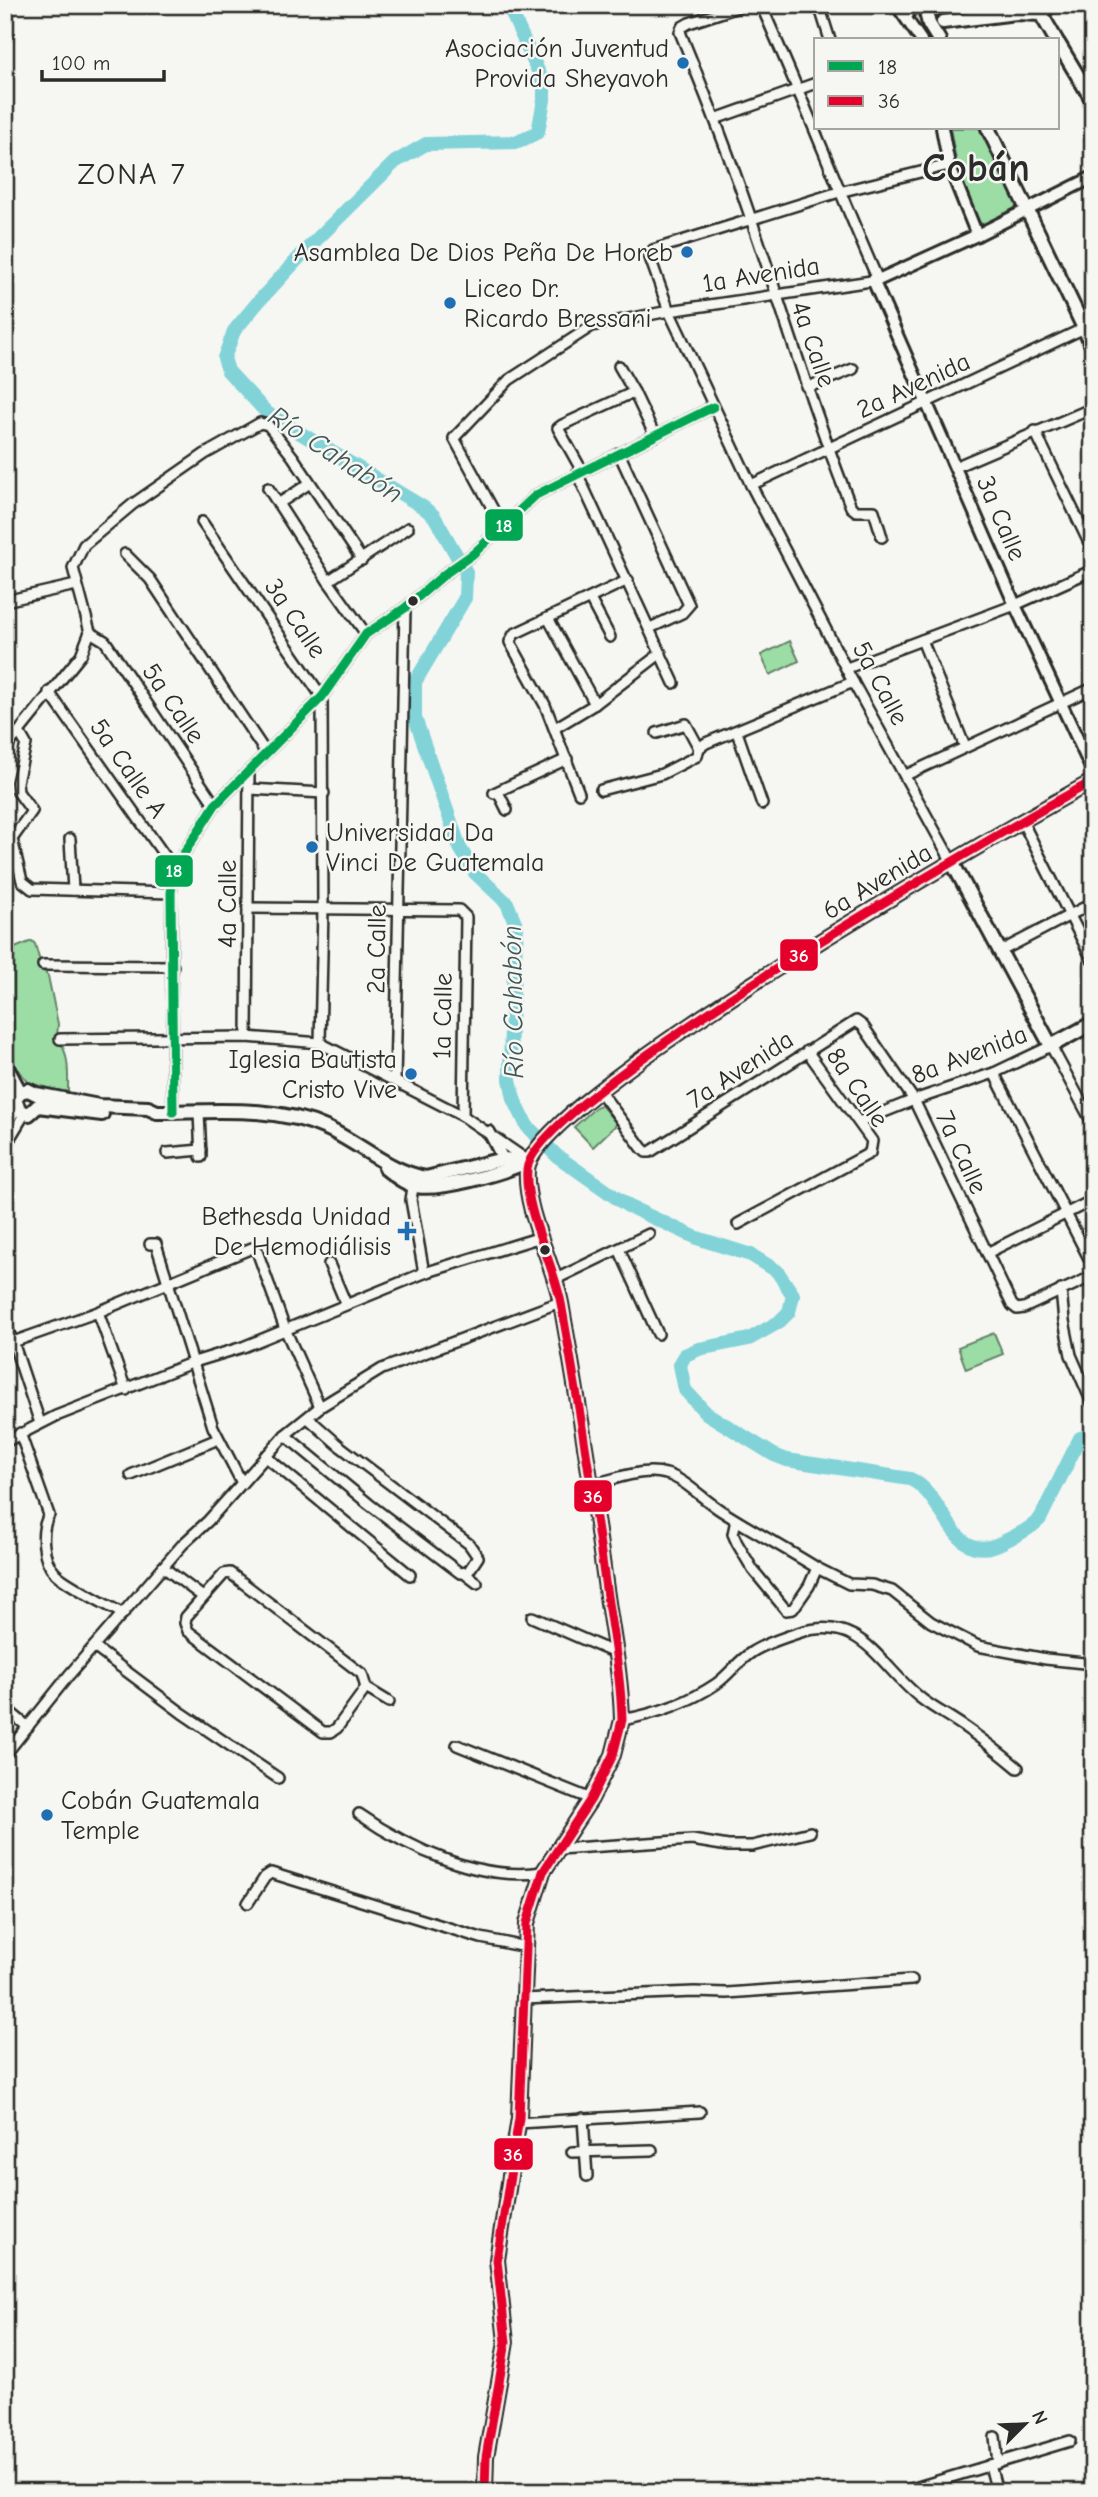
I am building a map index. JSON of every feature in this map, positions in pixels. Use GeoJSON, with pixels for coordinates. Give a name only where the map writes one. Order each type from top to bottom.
{"type":"FeatureCollection","features":[{"type":"Feature","properties":{"kind":"main road"},"geometry":{"type":"LineString","coordinates":[[924,5],[929,24],[938,38]]}},
{"type":"Feature","properties":{"kind":"main road"},"geometry":{"type":"LineString","coordinates":[[943,22],[1039,9],[1055,38]]}},
{"type":"Feature","properties":{"kind":"main road"},"geometry":{"type":"LineString","coordinates":[[1060,46],[1088,85],[1093,101]]}},
{"type":"Feature","properties":{"kind":"main road"},"geometry":{"type":"LineString","coordinates":[[989,130],[1088,326],[1093,347]]}},
{"type":"Feature","properties":{"kind":"main road","name":"6a Avenida"},"geometry":{"type":"LineString","coordinates":[[531,1156],[599,1090],[665,1042],[830,935],[1093,782]]}},
{"type":"Feature","properties":{"kind":"main road","name":"5a Calle"},"geometry":{"type":"LineString","coordinates":[[952,862],[1051,1046]]}},
{"type":"Feature","properties":{"kind":"main road","name":"8a Avenida"},"geometry":{"type":"LineString","coordinates":[[1051,1046],[1093,1023]]}},
{"type":"Feature","properties":{"kind":"main road"},"geometry":{"type":"LineString","coordinates":[[5,1064],[20,1091]]}},
{"type":"Feature","properties":{"kind":"main road"},"geometry":{"type":"LineString","coordinates":[[20,1091],[28,1090],[37,1100],[148,1108],[157,1112],[250,1112],[302,1119],[345,1137],[376,1158],[385,1168],[428,1188],[507,1171],[531,1156]]}},
{"type":"Feature","properties":{"kind":"main road"},"geometry":{"type":"LineString","coordinates":[[20,1091],[15,1099],[21,1111],[33,1112],[37,1100]]}},
{"type":"Feature","properties":{"kind":"main road"},"geometry":{"type":"LineString","coordinates":[[414,1181],[503,1159],[531,1156]]}},
{"type":"Feature","properties":{"kind":"main road"},"geometry":{"type":"LineString","coordinates":[[485,2492],[486,2457],[506,2342],[497,2260],[518,2123],[527,1923],[543,1872],[592,1799],[613,1755],[622,1720],[592,1484],[560,1301],[556,1279],[527,1185],[531,1156]]}},
{"type":"Feature","properties":{"kind":"street","name":"4a Calle"},"geometry":{"type":"LineString","coordinates":[[744,5],[682,27],[680,32],[751,218],[827,447],[855,515],[874,511],[882,537]]}},
{"type":"Feature","properties":{"kind":"street","name":"3a Calle"},"geometry":{"type":"LineString","coordinates":[[761,5],[814,129]]}},
{"type":"Feature","properties":{"kind":"street"},"geometry":{"type":"LineString","coordinates":[[819,5],[829,38]]}},
{"type":"Feature","properties":{"kind":"street"},"geometry":{"type":"LineString","coordinates":[[1039,9],[1053,5]]}},
{"type":"Feature","properties":{"kind":"street"},"geometry":{"type":"LineString","coordinates":[[900,8],[920,38]]}},
{"type":"Feature","properties":{"kind":"street"},"geometry":{"type":"LineString","coordinates":[[715,118],[814,84]]}},
{"type":"Feature","properties":{"kind":"street","name":"3a Calle"},"geometry":{"type":"LineString","coordinates":[[815,130],[926,402],[1015,605],[1093,772]]}},
{"type":"Feature","properties":{"kind":"street"},"geometry":{"type":"LineString","coordinates":[[942,130],[949,165],[977,235]]}},
{"type":"Feature","properties":{"kind":"street"},"geometry":{"type":"LineString","coordinates":[[751,218],[839,192],[949,165]]}},
{"type":"Feature","properties":{"kind":"street","name":"1a Avenida"},"geometry":{"type":"LineString","coordinates":[[502,526],[454,438],[509,380],[592,326],[669,311],[876,280],[977,235],[1093,177]]}},
{"type":"Feature","properties":{"kind":"street","name":"5a Calle"},"geometry":{"type":"LineString","coordinates":[[751,218],[653,250],[649,255],[669,311],[751,485],[853,682],[952,862]]}},
{"type":"Feature","properties":{"kind":"street","name":"2a Avenida"},"geometry":{"type":"LineString","coordinates":[[751,485],[1088,326]]}},
{"type":"Feature","properties":{"kind":"street"},"geometry":{"type":"LineString","coordinates":[[619,366],[655,436]]}},
{"type":"Feature","properties":{"kind":"street"},"geometry":{"type":"LineString","coordinates":[[806,386],[853,369]]}},
{"type":"Feature","properties":{"kind":"street"},"geometry":{"type":"LineString","coordinates":[[634,392],[559,427],[674,683]]}},
{"type":"Feature","properties":{"kind":"street"},"geometry":{"type":"LineString","coordinates":[[173,1112],[170,893],[174,869],[215,806],[322,697],[366,634],[405,608],[473,554],[536,495],[713,407]]}},
{"type":"Feature","properties":{"kind":"street"},"geometry":{"type":"LineString","coordinates":[[955,467],[1093,408]]}},
{"type":"Feature","properties":{"kind":"street"},"geometry":{"type":"LineString","coordinates":[[5,749],[81,655],[90,632],[73,568],[84,545],[205,454],[260,424],[268,425],[362,560]]}},
{"type":"Feature","properties":{"kind":"street"},"geometry":{"type":"LineString","coordinates":[[1035,431],[1093,551]]}},
{"type":"Feature","properties":{"kind":"street"},"geometry":{"type":"LineString","coordinates":[[619,453],[689,605],[682,613],[650,628]]}},
{"type":"Feature","properties":{"kind":"street"},"geometry":{"type":"LineString","coordinates":[[278,504],[310,483]]}},
{"type":"Feature","properties":{"kind":"street"},"geometry":{"type":"LineString","coordinates":[[268,488],[366,634]]}},
{"type":"Feature","properties":{"kind":"street","name":"3a Calle"},"geometry":{"type":"LineString","coordinates":[[202,522],[322,697],[324,793],[320,1043]]}},
{"type":"Feature","properties":{"kind":"street"},"geometry":{"type":"LineString","coordinates":[[328,581],[408,528]]}},
{"type":"Feature","properties":{"kind":"street"},"geometry":{"type":"LineString","coordinates":[[125,554],[149,579],[266,753]]}},
{"type":"Feature","properties":{"kind":"street"},"geometry":{"type":"LineString","coordinates":[[847,668],[1015,605],[1093,570]]}},
{"type":"Feature","properties":{"kind":"street"},"geometry":{"type":"LineString","coordinates":[[579,793],[545,705],[510,642],[514,634],[628,580]]}},
{"type":"Feature","properties":{"kind":"street"},"geometry":{"type":"LineString","coordinates":[[5,601],[76,585]]}},
{"type":"Feature","properties":{"kind":"street"},"geometry":{"type":"LineString","coordinates":[[590,598],[610,637]]}},
{"type":"Feature","properties":{"kind":"street","name":"2a Calle"},"geometry":{"type":"LineString","coordinates":[[395,1081],[405,608]]}},
{"type":"Feature","properties":{"kind":"street"},"geometry":{"type":"LineString","coordinates":[[548,618],[595,704]]}},
{"type":"Feature","properties":{"kind":"street","name":"5a Calle"},"geometry":{"type":"LineString","coordinates":[[90,632],[105,641],[215,806]]}},
{"type":"Feature","properties":{"kind":"street"},"geometry":{"type":"LineString","coordinates":[[922,640],[965,747]]}},
{"type":"Feature","properties":{"kind":"street"},"geometry":{"type":"LineString","coordinates":[[555,728],[595,704],[661,653]]}},
{"type":"Feature","properties":{"kind":"street"},"geometry":{"type":"LineString","coordinates":[[601,790],[662,774],[697,756],[699,748],[706,743],[853,682]]}},
{"type":"Feature","properties":{"kind":"street"},"geometry":{"type":"LineString","coordinates":[[906,775],[1093,688]]}},
{"type":"Feature","properties":{"kind":"street","name":"5a Calle A"},"geometry":{"type":"LineString","coordinates":[[49,692],[174,869]]}},
{"type":"Feature","properties":{"kind":"street"},"geometry":{"type":"LineString","coordinates":[[657,733],[686,724],[699,748]]}},
{"type":"Feature","properties":{"kind":"street"},"geometry":{"type":"LineString","coordinates":[[19,732],[26,744],[17,782],[18,792],[32,811],[8,840],[26,886],[32,889],[170,893]]}},
{"type":"Feature","properties":{"kind":"street"},"geometry":{"type":"LineString","coordinates":[[737,732],[762,804]]}},
{"type":"Feature","properties":{"kind":"street"},"geometry":{"type":"LineString","coordinates":[[507,810],[496,793],[566,759]]}},
{"type":"Feature","properties":{"kind":"street","name":"4a Calle"},"geometry":{"type":"LineString","coordinates":[[247,1037],[249,771]]}},
{"type":"Feature","properties":{"kind":"street"},"geometry":{"type":"LineString","coordinates":[[249,789],[324,793]]}},
{"type":"Feature","properties":{"kind":"street"},"geometry":{"type":"LineString","coordinates":[[1022,821],[1093,961]]}},
{"type":"Feature","properties":{"kind":"street"},"geometry":{"type":"LineString","coordinates":[[70,839],[73,890]]}},
{"type":"Feature","properties":{"kind":"street"},"geometry":{"type":"LineString","coordinates":[[999,951],[1093,903]]}},
{"type":"Feature","properties":{"kind":"street"},"geometry":{"type":"LineString","coordinates":[[248,908],[400,910]]}},
{"type":"Feature","properties":{"kind":"street","name":"1a Calle"},"geometry":{"type":"LineString","coordinates":[[400,910],[459,910],[466,918],[463,1116]]}},
{"type":"Feature","properties":{"kind":"street"},"geometry":{"type":"LineString","coordinates":[[43,965],[173,966]]}},
{"type":"Feature","properties":{"kind":"street","name":"7a Avenida"},"geometry":{"type":"LineString","coordinates":[[599,1090],[646,1152],[650,1152],[856,1021]]}},
{"type":"Feature","properties":{"kind":"street","name":"7a Calle"},"geometry":{"type":"LineString","coordinates":[[856,1021],[863,1026],[914,1100],[1012,1305],[1017,1309],[1061,1290]]}},
{"type":"Feature","properties":{"kind":"street"},"geometry":{"type":"LineString","coordinates":[[60,1039],[247,1037],[320,1043],[463,1116],[531,1156]]}},
{"type":"Feature","properties":{"kind":"street","name":"5a Calle"},"geometry":{"type":"LineString","coordinates":[[1051,1046],[1093,1124]]}},
{"type":"Feature","properties":{"kind":"street","name":"8a Avenida"},"geometry":{"type":"LineString","coordinates":[[859,1122],[994,1073],[1051,1046]]}},
{"type":"Feature","properties":{"kind":"street","name":"8a Calle"},"geometry":{"type":"LineString","coordinates":[[738,1224],[870,1153],[873,1147],[859,1122],[807,1051]]}},
{"type":"Feature","properties":{"kind":"street"},"geometry":{"type":"LineString","coordinates":[[994,1073],[1093,1266]]}},
{"type":"Feature","properties":{"kind":"street"},"geometry":{"type":"LineString","coordinates":[[5,1126],[21,1111]]}},
{"type":"Feature","properties":{"kind":"street"},"geometry":{"type":"LineString","coordinates":[[5,1157],[21,1111]]}},
{"type":"Feature","properties":{"kind":"street"},"geometry":{"type":"LineString","coordinates":[[167,1153],[201,1153],[199,1112]]}},
{"type":"Feature","properties":{"kind":"street"},"geometry":{"type":"LineString","coordinates":[[489,1132],[503,1159]]}},
{"type":"Feature","properties":{"kind":"street"},"geometry":{"type":"LineString","coordinates":[[414,1181],[411,1200],[424,1273]]}},
{"type":"Feature","properties":{"kind":"street"},"geometry":{"type":"LineString","coordinates":[[987,1253],[1093,1200]]}},
{"type":"Feature","properties":{"kind":"street"},"geometry":{"type":"LineString","coordinates":[[556,1279],[649,1234]]}},
{"type":"Feature","properties":{"kind":"street"},"geometry":{"type":"LineString","coordinates":[[5,1441],[40,1423],[194,1362],[243,1347],[424,1273],[541,1237]]}},
{"type":"Feature","properties":{"kind":"street"},"geometry":{"type":"LineString","coordinates":[[150,1244],[156,1244],[218,1439],[242,1483]]}},
{"type":"Feature","properties":{"kind":"street"},"geometry":{"type":"LineString","coordinates":[[13,1342],[98,1312],[252,1248],[257,1251],[285,1329],[320,1407]]}},
{"type":"Feature","properties":{"kind":"street"},"geometry":{"type":"LineString","coordinates":[[619,1249],[658,1334]]}},
{"type":"Feature","properties":{"kind":"street"},"geometry":{"type":"LineString","coordinates":[[329,1264],[346,1304]]}},
{"type":"Feature","properties":{"kind":"street"},"geometry":{"type":"LineString","coordinates":[[1093,1276],[1061,1290],[1064,1321],[1072,1355],[1089,1383],[1093,1405]]}},
{"type":"Feature","properties":{"kind":"street"},"geometry":{"type":"LineString","coordinates":[[5,1755],[163,1567],[285,1435],[320,1407],[388,1367],[560,1301]]}},
{"type":"Feature","properties":{"kind":"street"},"geometry":{"type":"LineString","coordinates":[[98,1312],[126,1390]]}},
{"type":"Feature","properties":{"kind":"street"},"geometry":{"type":"LineString","coordinates":[[5,1324],[40,1423]]}},
{"type":"Feature","properties":{"kind":"street"},"geometry":{"type":"LineString","coordinates":[[308,1418],[341,1447],[469,1544],[478,1557],[468,1572],[464,1573]]}},
{"type":"Feature","properties":{"kind":"street"},"geometry":{"type":"LineString","coordinates":[[20,1433],[49,1515],[46,1518],[43,1541],[46,1558],[55,1574],[123,1614]]}},
{"type":"Feature","properties":{"kind":"street"},"geometry":{"type":"LineString","coordinates":[[285,1435],[369,1504],[477,1583]]}},
{"type":"Feature","properties":{"kind":"street"},"geometry":{"type":"LineString","coordinates":[[131,1475],[218,1439]]}},
{"type":"Feature","properties":{"kind":"street"},"geometry":{"type":"LineString","coordinates":[[265,1456],[410,1575]]}},
{"type":"Feature","properties":{"kind":"street"},"geometry":{"type":"LineString","coordinates":[[592,1484],[648,1472],[668,1474],[736,1520],[817,1568],[849,1584],[872,1585],[892,1591],[930,1622],[978,1646],[1093,1664]]}},
{"type":"Feature","properties":{"kind":"street"},"geometry":{"type":"LineString","coordinates":[[736,1520],[733,1534],[737,1543],[753,1570],[786,1609],[793,1609],[803,1597],[817,1568]]}},
{"type":"Feature","properties":{"kind":"street"},"geometry":{"type":"LineString","coordinates":[[163,1567],[203,1597]]}},
{"type":"Feature","properties":{"kind":"street"},"geometry":{"type":"LineString","coordinates":[[366,1688],[337,1728],[331,1732],[323,1732],[188,1632],[186,1617],[224,1574],[236,1575],[362,1674],[366,1688],[390,1702]]}},
{"type":"Feature","properties":{"kind":"street"},"geometry":{"type":"LineString","coordinates":[[532,1617],[615,1653]]}},
{"type":"Feature","properties":{"kind":"street"},"geometry":{"type":"LineString","coordinates":[[622,1720],[648,1715],[703,1692],[718,1683],[741,1659],[755,1650],[790,1635],[817,1628],[833,1628],[849,1632],[864,1642],[923,1700],[985,1741],[1018,1768]]}},
{"type":"Feature","properties":{"kind":"street"},"geometry":{"type":"LineString","coordinates":[[94,1647],[182,1713],[278,1778]]}},
{"type":"Feature","properties":{"kind":"street"},"geometry":{"type":"LineString","coordinates":[[5,1708],[28,1727]]}},
{"type":"Feature","properties":{"kind":"street"},"geometry":{"type":"LineString","coordinates":[[457,1745],[592,1799]]}},
{"type":"Feature","properties":{"kind":"street"},"geometry":{"type":"LineString","coordinates":[[359,1814],[403,1841],[472,1867],[505,1874],[543,1872]]}},
{"type":"Feature","properties":{"kind":"street"},"geometry":{"type":"LineString","coordinates":[[558,1849],[692,1840],[728,1846],[752,1846],[810,1832]]}},
{"type":"Feature","properties":{"kind":"street"},"geometry":{"type":"LineString","coordinates":[[247,1903],[265,1877],[271,1873],[481,1938],[526,1947]]}},
{"type":"Feature","properties":{"kind":"street"},"geometry":{"type":"LineString","coordinates":[[523,1999],[727,1993],[912,1980]]}},
{"type":"Feature","properties":{"kind":"street"},"geometry":{"type":"LineString","coordinates":[[518,2123],[700,2112]]}},
{"type":"Feature","properties":{"kind":"street"},"geometry":{"type":"LineString","coordinates":[[583,2118],[587,2176]]}},
{"type":"Feature","properties":{"kind":"street"},"geometry":{"type":"LineString","coordinates":[[572,2152],[652,2150]]}},
{"type":"Feature","properties":{"kind":"street"},"geometry":{"type":"LineString","coordinates":[[995,2437],[998,2463]]}},
{"type":"Feature","properties":{"kind":"street"},"geometry":{"type":"LineString","coordinates":[[901,2492],[1070,2441]]}},
{"type":"Feature","properties":{"kind":"street"},"geometry":{"type":"LineString","coordinates":[[997,2492],[990,2465],[998,2463]]}},
{"type":"Feature","properties":{"kind":"green space"},"geometry":{"type":"Polygon","coordinates":[[[950,130],[983,130],[1017,202],[1015,209],[985,225],[980,223],[960,182],[950,130]]]}},
{"type":"Feature","properties":{"kind":"green space"},"geometry":{"type":"Polygon","coordinates":[[[790,641],[799,661],[770,675],[761,655],[790,641]]]}},
{"type":"Feature","properties":{"kind":"green space"},"geometry":{"type":"Polygon","coordinates":[[[32,941],[42,969],[48,976],[58,1024],[57,1038],[66,1057],[68,1093],[29,1083],[5,1054],[5,952],[32,941]]]}},
{"type":"Feature","properties":{"kind":"green space"},"geometry":{"type":"Polygon","coordinates":[[[601,1105],[617,1124],[593,1147],[574,1127],[601,1105]]]}},
{"type":"Feature","properties":{"kind":"green space"},"geometry":{"type":"Polygon","coordinates":[[[994,1333],[1003,1354],[966,1369],[958,1347],[994,1333]]]}},
{"type":"Feature","properties":{"kind":"waterway","name":"Río Cahabón"},"geometry":{"type":"LineString","coordinates":[[508,5],[544,84],[538,132],[518,142],[426,144],[395,162],[259,301],[234,331],[224,358],[228,371],[267,413],[434,516],[466,572],[465,598],[415,682],[415,718],[460,848],[475,873],[507,903],[517,927],[511,1021],[510,1079],[514,1099],[527,1126],[557,1156],[628,1206],[697,1238],[751,1255],[777,1271],[793,1295],[789,1312],[779,1322],[749,1339],[699,1349],[685,1355],[680,1365],[685,1390],[706,1413],[774,1455],[787,1460],[910,1479],[933,1499],[960,1538],[972,1546],[986,1548],[1018,1535],[1040,1519],[1080,1438],[1093,1435]]}},
{"type":"Feature","properties":{"kind":"tunnel"},"geometry":{"type":"LineString","coordinates":[[907,14],[920,24],[939,23]]}},
{"type":"Feature","properties":{"kind":"transit line","name":"18"},"geometry":{"type":"LineString","coordinates":[[173,1112],[171,893],[174,869],[215,805],[322,697],[366,634],[405,608],[473,554],[536,495],[713,407]]}},
{"type":"Feature","properties":{"kind":"transit line","name":"36"},"geometry":{"type":"LineString","coordinates":[[485,2492],[486,2457],[506,2342],[497,2260],[519,2118],[527,1923],[543,1872],[591,1799],[613,1755],[622,1720],[616,1654],[591,1481],[561,1303],[534,1219],[527,1186],[527,1170],[549,1135],[606,1086],[686,1028],[879,905],[1093,781]]}},
{"type":"Feature","properties":{"kind":"place","name":"Asociación Juventud Provida Sheyavoh"},"geometry":{"type":"Point","coordinates":[683,63]}},
{"type":"Feature","properties":{"kind":"place","name":"Asamblea De Dios Peña De Horeb"},"geometry":{"type":"Point","coordinates":[687,252]}},
{"type":"Feature","properties":{"kind":"place","name":"Liceo Dr. Ricardo Bressani"},"geometry":{"type":"Point","coordinates":[450,303]}},
{"type":"Feature","properties":{"kind":"place","name":"Universidad Da Vinci De Guatemala"},"geometry":{"type":"Point","coordinates":[312,847]}},
{"type":"Feature","properties":{"kind":"place","name":"Iglesia Bautista Cristo Vive"},"geometry":{"type":"Point","coordinates":[411,1074]}},
{"type":"Feature","properties":{"kind":"place","name":"Bethesda Unidad De Hemodiálisis"},"geometry":{"type":"Point","coordinates":[407,1231]}},
{"type":"Feature","properties":{"kind":"place","name":"Cobán Guatemala Temple"},"geometry":{"type":"Point","coordinates":[47,1815]}},
{"type":"Feature","properties":{"kind":"district","name":"Cobán"},"geometry":{"type":"Point","coordinates":[976,167]}},
{"type":"Feature","properties":{"kind":"district","name":"ZONA 7"},"geometry":{"type":"Point","coordinates":[132,174]}}]}
